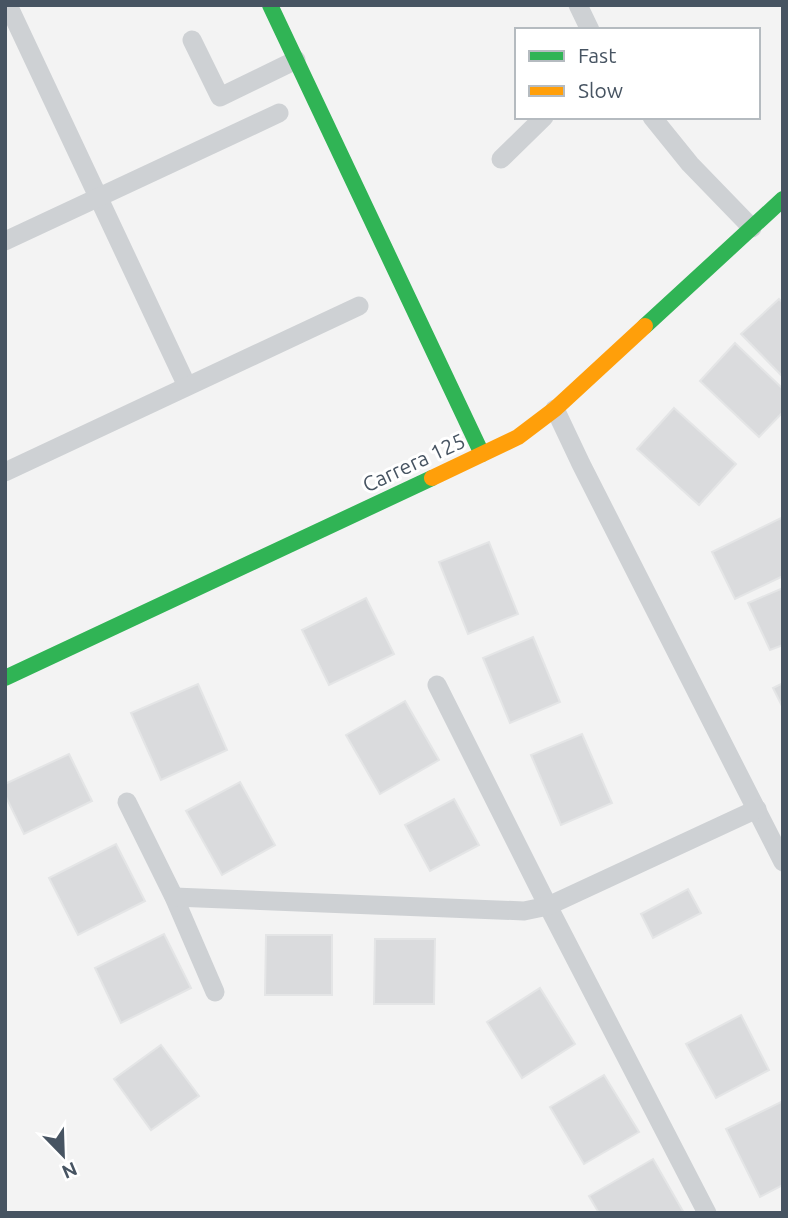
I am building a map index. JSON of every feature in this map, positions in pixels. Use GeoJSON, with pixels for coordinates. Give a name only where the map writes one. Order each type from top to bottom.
{"type":"FeatureCollection","features":[{"type":"Feature","properties":{"kind":"street"},"geometry":{"type":"LineString","coordinates":[[270,5],[482,454]]}},
{"type":"Feature","properties":{"kind":"street","name":"Carrera 125"},"geometry":{"type":"LineString","coordinates":[[5,678],[518,437],[555,409],[783,199]]}},
{"type":"Feature","properties":{"kind":"lane"},"geometry":{"type":"LineString","coordinates":[[578,5],[589,28]]}},
{"type":"Feature","properties":{"kind":"lane"},"geometry":{"type":"LineString","coordinates":[[12,9],[187,386]]}},
{"type":"Feature","properties":{"kind":"lane"},"geometry":{"type":"LineString","coordinates":[[192,40],[220,97],[296,60]]}},
{"type":"Feature","properties":{"kind":"lane"},"geometry":{"type":"LineString","coordinates":[[5,241],[279,113]]}},
{"type":"Feature","properties":{"kind":"lane"},"geometry":{"type":"LineString","coordinates":[[501,159],[542,119]]}},
{"type":"Feature","properties":{"kind":"lane"},"geometry":{"type":"LineString","coordinates":[[654,119],[690,164],[752,228]]}},
{"type":"Feature","properties":{"kind":"lane"},"geometry":{"type":"LineString","coordinates":[[5,472],[359,306]]}},
{"type":"Feature","properties":{"kind":"lane"},"geometry":{"type":"LineString","coordinates":[[555,409],[783,862]]}},
{"type":"Feature","properties":{"kind":"lane"},"geometry":{"type":"LineString","coordinates":[[437,685],[707,1213]]}},
{"type":"Feature","properties":{"kind":"lane"},"geometry":{"type":"LineString","coordinates":[[127,802],[174,897],[215,992]]}},
{"type":"Feature","properties":{"kind":"lane"},"geometry":{"type":"LineString","coordinates":[[174,897],[524,911],[548,906],[757,809]]}},
{"type":"Feature","properties":{"kind":"building"},"geometry":{"type":"Polygon","coordinates":[[[779,299],[783,303],[783,377],[741,334],[779,299]]]}},
{"type":"Feature","properties":{"kind":"building"},"geometry":{"type":"Polygon","coordinates":[[[735,343],[783,389],[783,412],[759,437],[700,381],[735,343]]]}},
{"type":"Feature","properties":{"kind":"building"},"geometry":{"type":"Polygon","coordinates":[[[674,408],[736,464],[699,505],[637,449],[674,408]]]}},
{"type":"Feature","properties":{"kind":"building"},"geometry":{"type":"Polygon","coordinates":[[[783,517],[783,576],[735,599],[712,552],[783,517]]]}},
{"type":"Feature","properties":{"kind":"building"},"geometry":{"type":"Polygon","coordinates":[[[489,542],[518,614],[468,634],[439,562],[489,542]]]}},
{"type":"Feature","properties":{"kind":"building"},"geometry":{"type":"Polygon","coordinates":[[[783,588],[783,645],[770,650],[748,603],[783,588]]]}},
{"type":"Feature","properties":{"kind":"building"},"geometry":{"type":"Polygon","coordinates":[[[366,598],[394,654],[329,685],[302,630],[366,598]]]}},
{"type":"Feature","properties":{"kind":"building"},"geometry":{"type":"Polygon","coordinates":[[[533,637],[560,702],[510,723],[483,658],[533,637]]]}},
{"type":"Feature","properties":{"kind":"building"},"geometry":{"type":"Polygon","coordinates":[[[783,683],[783,708],[773,688],[783,683]]]}},
{"type":"Feature","properties":{"kind":"building"},"geometry":{"type":"Polygon","coordinates":[[[198,684],[227,750],[161,780],[131,713],[198,684]]]}},
{"type":"Feature","properties":{"kind":"building"},"geometry":{"type":"Polygon","coordinates":[[[405,701],[439,760],[380,794],[346,735],[405,701]]]}},
{"type":"Feature","properties":{"kind":"building"},"geometry":{"type":"Polygon","coordinates":[[[582,734],[612,803],[561,825],[531,755],[582,734]]]}},
{"type":"Feature","properties":{"kind":"building"},"geometry":{"type":"Polygon","coordinates":[[[69,754],[92,801],[24,834],[5,795],[5,784],[69,754]]]}},
{"type":"Feature","properties":{"kind":"building"},"geometry":{"type":"Polygon","coordinates":[[[240,782],[275,845],[222,875],[186,811],[240,782]]]}},
{"type":"Feature","properties":{"kind":"building"},"geometry":{"type":"Polygon","coordinates":[[[454,799],[479,845],[430,871],[405,825],[454,799]]]}},
{"type":"Feature","properties":{"kind":"building"},"geometry":{"type":"Polygon","coordinates":[[[116,844],[145,901],[78,935],[49,878],[116,844]]]}},
{"type":"Feature","properties":{"kind":"building"},"geometry":{"type":"Polygon","coordinates":[[[688,889],[701,913],[653,938],[641,914],[688,889]]]}},
{"type":"Feature","properties":{"kind":"building"},"geometry":{"type":"Polygon","coordinates":[[[164,934],[191,988],[121,1023],[95,968],[164,934]]]}},
{"type":"Feature","properties":{"kind":"building"},"geometry":{"type":"Polygon","coordinates":[[[266,935],[332,935],[332,995],[265,995],[266,935]]]}},
{"type":"Feature","properties":{"kind":"building"},"geometry":{"type":"Polygon","coordinates":[[[375,939],[435,939],[434,1004],[374,1004],[375,939]]]}},
{"type":"Feature","properties":{"kind":"building"},"geometry":{"type":"Polygon","coordinates":[[[540,988],[575,1044],[522,1078],[487,1022],[540,988]]]}},
{"type":"Feature","properties":{"kind":"building"},"geometry":{"type":"Polygon","coordinates":[[[741,1015],[769,1070],[716,1098],[686,1044],[741,1015]]]}},
{"type":"Feature","properties":{"kind":"building"},"geometry":{"type":"Polygon","coordinates":[[[161,1045],[199,1096],[151,1130],[114,1079],[161,1045]]]}},
{"type":"Feature","properties":{"kind":"building"},"geometry":{"type":"Polygon","coordinates":[[[604,1075],[639,1132],[584,1164],[550,1107],[604,1075]]]}},
{"type":"Feature","properties":{"kind":"building"},"geometry":{"type":"Polygon","coordinates":[[[783,1101],[783,1185],[760,1197],[726,1129],[783,1101]]]}},
{"type":"Feature","properties":{"kind":"building"},"geometry":{"type":"Polygon","coordinates":[[[653,1159],[684,1213],[599,1213],[589,1196],[653,1159]]]}},
{"type":"Feature","properties":{"kind":"traffic: fast"},"geometry":{"type":"LineString","coordinates":[[270,5],[482,454]]}},
{"type":"Feature","properties":{"kind":"traffic: fast"},"geometry":{"type":"LineString","coordinates":[[645,326],[783,199]]}},
{"type":"Feature","properties":{"kind":"traffic: fast"},"geometry":{"type":"LineString","coordinates":[[5,678],[432,478]]}},
{"type":"Feature","properties":{"kind":"traffic: slow"},"geometry":{"type":"LineString","coordinates":[[432,478],[518,437],[555,409],[645,326]]}}]}
